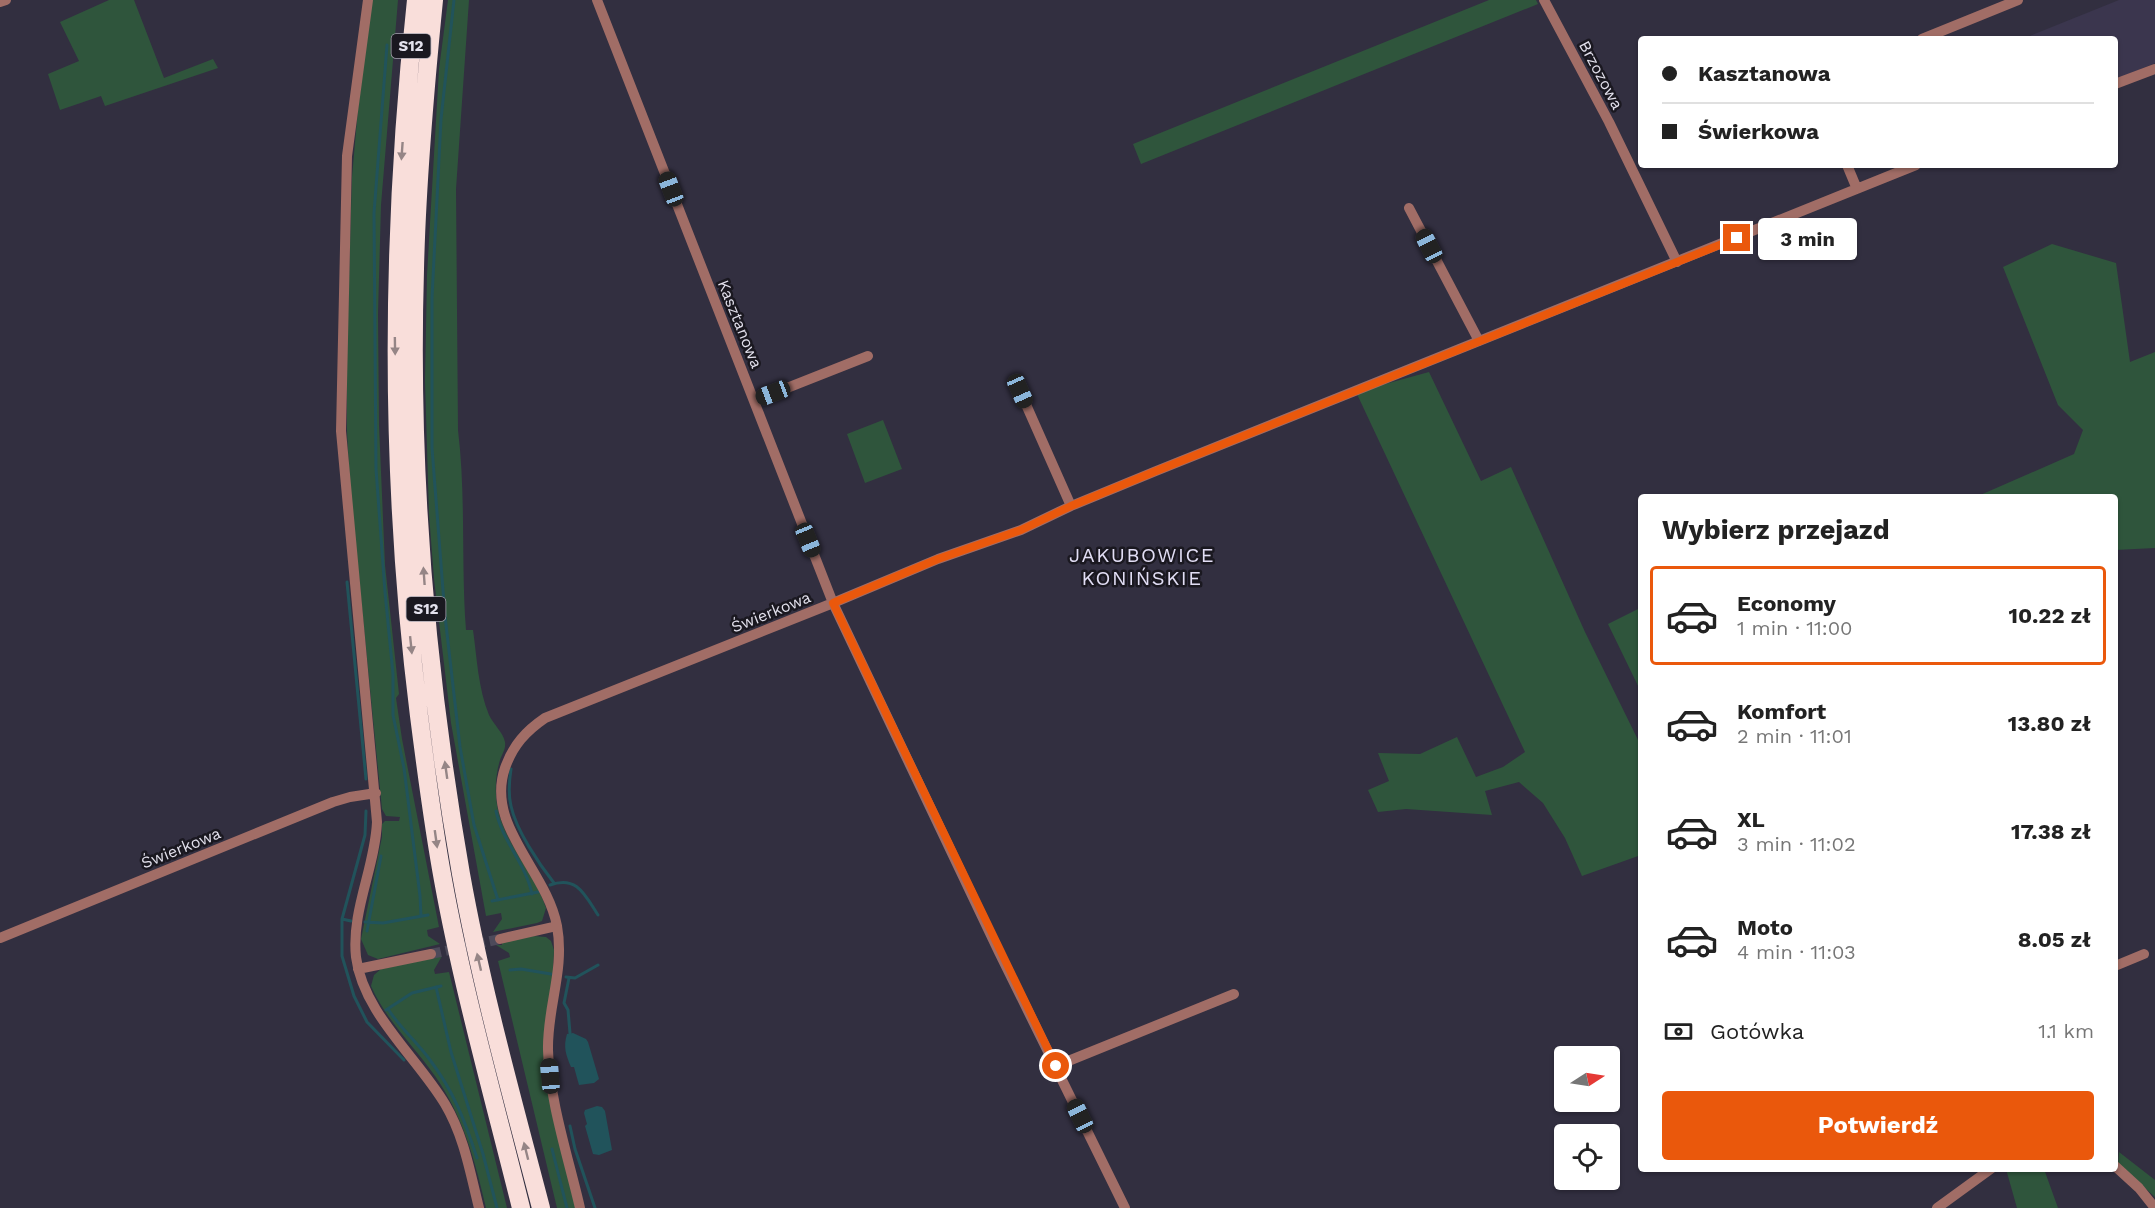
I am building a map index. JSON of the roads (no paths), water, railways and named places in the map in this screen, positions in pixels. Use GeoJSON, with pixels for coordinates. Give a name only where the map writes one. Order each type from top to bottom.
{"type":"FeatureCollection","features":[{"type":"Feature","properties":{"kind":"highway","name":"S12"},"geometry":{"type":"LineString","coordinates":[[416,0],[403,141],[396,286],[397,442],[406,594],[423,750],[443,881],[466,991],[521,1208]]}},
{"type":"Feature","properties":{"kind":"highway","name":"S12"},"geometry":{"type":"LineString","coordinates":[[434,0],[421,143],[415,272],[416,440],[426,602],[438,711],[462,877],[482,977],[541,1208]]}},
{"type":"Feature","properties":{"kind":"street"},"geometry":{"type":"LineString","coordinates":[[0,2],[6,0]]}},
{"type":"Feature","properties":{"kind":"street"},"geometry":{"type":"LineString","coordinates":[[368,0],[347,156],[341,431],[376,793],[376,837],[355,931],[358,969],[365,991],[377,1012],[451,1115],[466,1155],[479,1208]]}},
{"type":"Feature","properties":{"kind":"street","name":"Kasztanowa"},"geometry":{"type":"LineString","coordinates":[[597,0],[833,603],[1125,1208]]}},
{"type":"Feature","properties":{"kind":"street","name":"Brzozowa"},"geometry":{"type":"LineString","coordinates":[[1544,0],[1609,122],[1677,262]]}},
{"type":"Feature","properties":{"kind":"street"},"geometry":{"type":"LineString","coordinates":[[1929,36],[2018,0]]}},
{"type":"Feature","properties":{"kind":"street"},"geometry":{"type":"LineString","coordinates":[[2118,83],[2155,69]]}},
{"type":"Feature","properties":{"kind":"street"},"geometry":{"type":"LineString","coordinates":[[1848,168],[1857,189]]}},
{"type":"Feature","properties":{"kind":"street","name":"Świerkowa"},"geometry":{"type":"LineString","coordinates":[[557,926],[549,899],[508,826],[503,810],[501,780],[516,745],[529,730],[545,718],[938,559],[1021,530],[1071,506],[1909,168]]}},
{"type":"Feature","properties":{"kind":"street"},"geometry":{"type":"LineString","coordinates":[[1409,208],[1479,341]]}},
{"type":"Feature","properties":{"kind":"street"},"geometry":{"type":"LineString","coordinates":[[754,401],[868,356]]}},
{"type":"Feature","properties":{"kind":"street"},"geometry":{"type":"LineString","coordinates":[[1020,391],[1071,506]]}},
{"type":"Feature","properties":{"kind":"street","name":"Świerkowa"},"geometry":{"type":"LineString","coordinates":[[0,938],[333,802],[376,793]]}},
{"type":"Feature","properties":{"kind":"street"},"geometry":{"type":"LineString","coordinates":[[500,939],[557,926],[560,962],[549,1032],[549,1062],[554,1095],[580,1208]]}},
{"type":"Feature","properties":{"kind":"street"},"geometry":{"type":"LineString","coordinates":[[358,969],[431,954]]}},
{"type":"Feature","properties":{"kind":"street"},"geometry":{"type":"LineString","coordinates":[[2118,965],[2144,954]]}},
{"type":"Feature","properties":{"kind":"street"},"geometry":{"type":"LineString","coordinates":[[1056,1066],[1234,994]]}},
{"type":"Feature","properties":{"kind":"street"},"geometry":{"type":"LineString","coordinates":[[2118,1169],[2139,1188],[2154,1208]]}},
{"type":"Feature","properties":{"kind":"street"},"geometry":{"type":"LineString","coordinates":[[1937,1208],[1986,1172]]}},
{"type":"Feature","properties":{"kind":"waterway"},"geometry":{"type":"LineString","coordinates":[[454,0],[441,119],[432,298],[432,448],[445,616],[460,747],[474,825],[498,900]]}},
{"type":"Feature","properties":{"kind":"waterway"},"geometry":{"type":"LineString","coordinates":[[387,45],[374,213],[376,469],[393,674],[393,715],[404,768],[421,916]]}},
{"type":"Feature","properties":{"kind":"waterway"},"geometry":{"type":"LineString","coordinates":[[347,582],[366,779]]}},
{"type":"Feature","properties":{"kind":"waterway"},"geometry":{"type":"LineString","coordinates":[[511,769],[509,792],[514,815],[529,846],[554,883]]}},
{"type":"Feature","properties":{"kind":"waterway"},"geometry":{"type":"LineString","coordinates":[[366,811],[365,835],[342,919],[342,956],[354,996],[367,1022],[404,1060]]}},
{"type":"Feature","properties":{"kind":"waterway"},"geometry":{"type":"LineString","coordinates":[[496,811],[503,832],[525,873],[532,894]]}},
{"type":"Feature","properties":{"kind":"waterway"},"geometry":{"type":"LineString","coordinates":[[367,931],[381,856]]}},
{"type":"Feature","properties":{"kind":"waterway"},"geometry":{"type":"LineString","coordinates":[[550,885],[559,883],[574,885],[584,894],[598,915]]}},
{"type":"Feature","properties":{"kind":"waterway"},"geometry":{"type":"LineString","coordinates":[[492,901],[538,892]]}},
{"type":"Feature","properties":{"kind":"waterway"},"geometry":{"type":"LineString","coordinates":[[365,922],[383,923],[428,915]]}},
{"type":"Feature","properties":{"kind":"waterway"},"geometry":{"type":"LineString","coordinates":[[342,919],[351,921]]}},
{"type":"Feature","properties":{"kind":"waterway"},"geometry":{"type":"LineString","coordinates":[[566,977],[575,978],[598,965]]}},
{"type":"Feature","properties":{"kind":"waterway"},"geometry":{"type":"LineString","coordinates":[[510,970],[521,969],[551,974]]}},
{"type":"Feature","properties":{"kind":"waterway"},"geometry":{"type":"LineString","coordinates":[[569,978],[564,1003],[568,1010],[570,1033]]}},
{"type":"Feature","properties":{"kind":"waterway"},"geometry":{"type":"LineString","coordinates":[[386,1010],[412,993],[441,986]]}},
{"type":"Feature","properties":{"kind":"waterway"},"geometry":{"type":"LineString","coordinates":[[436,987],[451,1052],[483,1154],[497,1208]]}},
{"type":"Feature","properties":{"kind":"waterway"},"geometry":{"type":"LineString","coordinates":[[388,1009],[425,1053],[446,1084],[463,1119],[477,1158]]}},
{"type":"Feature","properties":{"kind":"waterway"},"geometry":{"type":"LineString","coordinates":[[570,1126],[575,1149],[595,1208]]}},
{"type":"Feature","properties":{"kind":"waterway"},"geometry":{"type":"LineString","coordinates":[[552,1149],[567,1208]]}},
{"type":"Feature","properties":{"kind":"tunnel"},"geometry":{"type":"LineString","coordinates":[[431,954],[500,939]]}},
{"type":"Feature","properties":{"kind":"district","name":"JAKUBOWICE KONIŃSKIE"},"geometry":{"type":"Point","coordinates":[1142,566]}}]}
